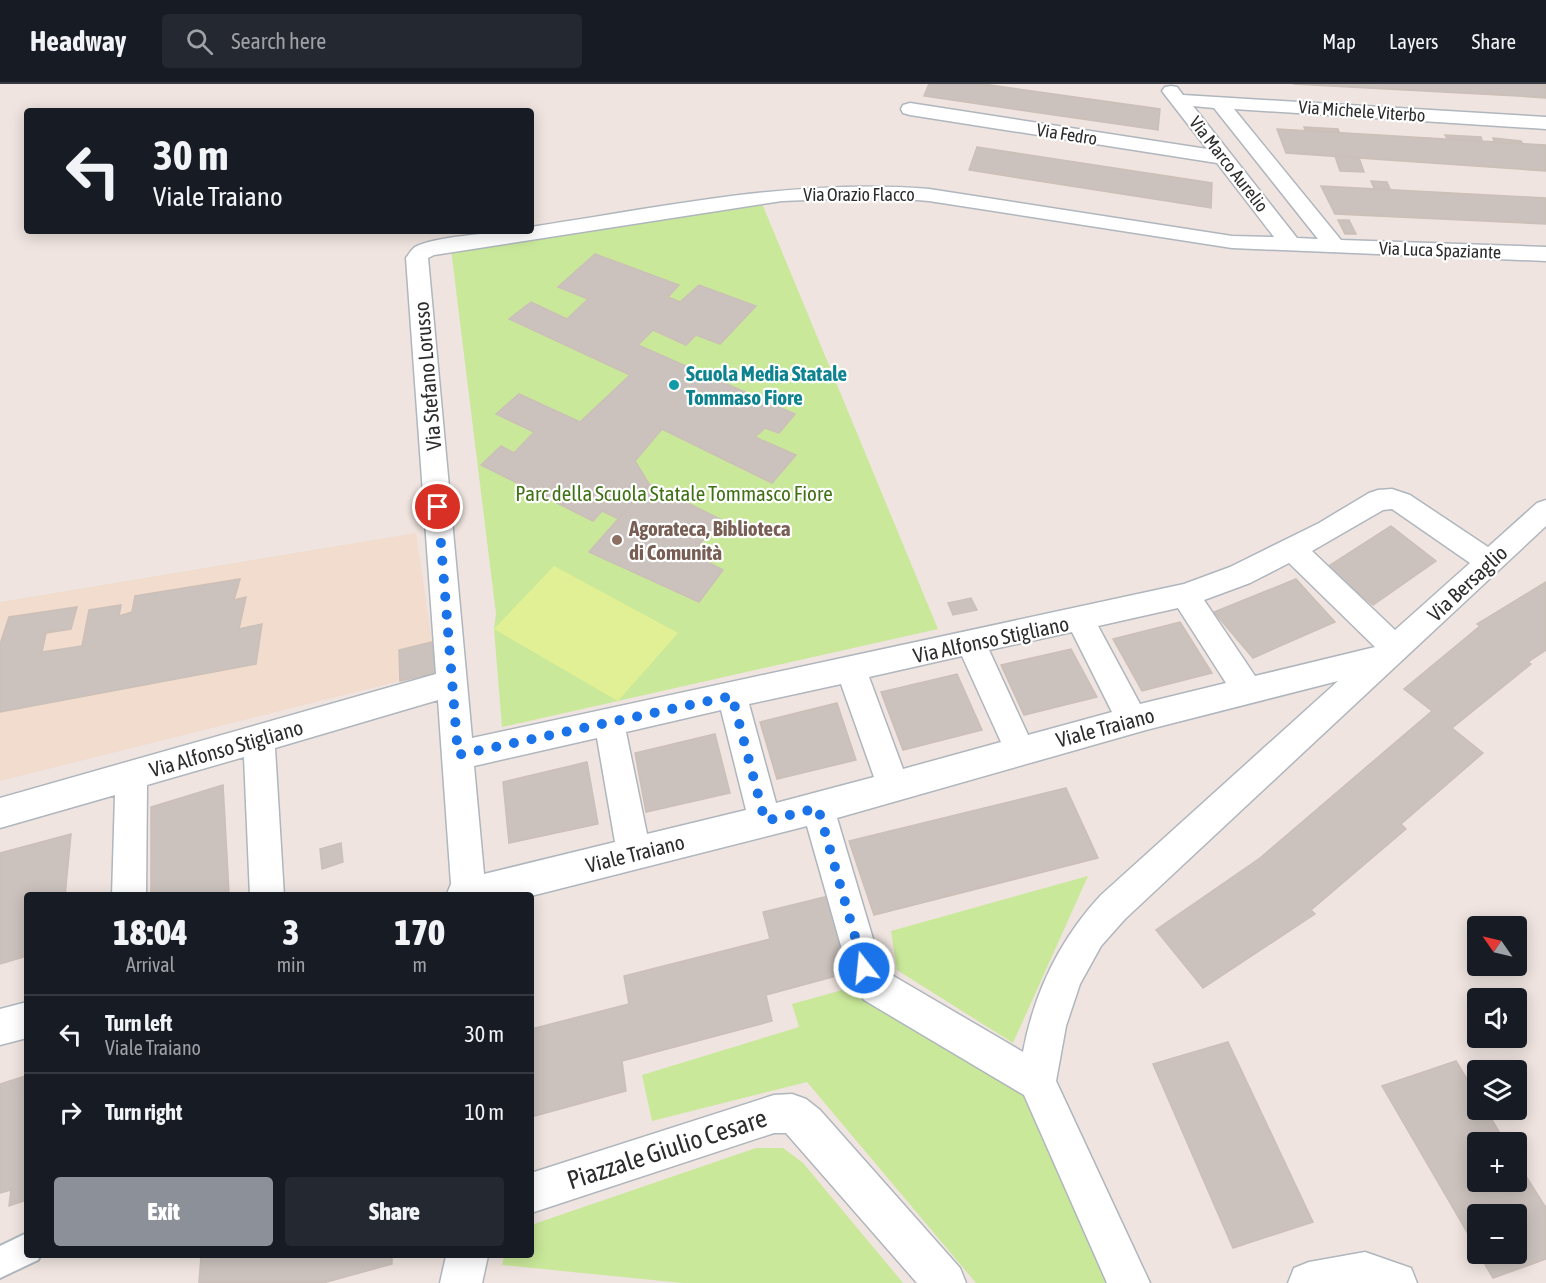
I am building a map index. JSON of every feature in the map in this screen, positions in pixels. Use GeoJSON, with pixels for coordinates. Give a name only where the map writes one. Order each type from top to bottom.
{"type":"FeatureCollection","features":[{"type":"Feature","properties":{"kind":"street","name":"Via Marco Aurelio"},"geometry":{"type":"LineString","coordinates":[[1165,84],[1291,245]]}},
{"type":"Feature","properties":{"kind":"street","name":"Via Michele Viterbo"},"geometry":{"type":"LineString","coordinates":[[1178,100],[1546,123]]}},
{"type":"Feature","properties":{"kind":"street","name":"Via Marco Aurelio"},"geometry":{"type":"LineString","coordinates":[[1220,102],[1334,246]]}},
{"type":"Feature","properties":{"kind":"street","name":"Via Fedro"},"geometry":{"type":"LineString","coordinates":[[910,109],[1224,158]]}},
{"type":"Feature","properties":{"kind":"street","name":"Via Orazio Flacco"},"geometry":{"type":"LineString","coordinates":[[534,233],[782,195],[841,191],[906,192],[1232,243],[1334,246]]}},
{"type":"Feature","properties":{"kind":"street","name":"Via Orazio Flacco"},"geometry":{"type":"LineString","coordinates":[[420,253],[429,249],[527,234]]}},
{"type":"Feature","properties":{"kind":"street","name":"Via Luca Spaziante"},"geometry":{"type":"LineString","coordinates":[[1334,246],[1546,254]]}},
{"type":"Feature","properties":{"kind":"street","name":"Via Stefano Lorusso"},"geometry":{"type":"LineString","coordinates":[[420,253],[417,258],[458,755],[466,892]]}},
{"type":"Feature","properties":{"kind":"street","name":"Via Alfonso Stigliano"},"geometry":{"type":"LineString","coordinates":[[458,755],[1185,596],[1240,576],[1329,530],[1378,500],[1401,502],[1490,562]]}},
{"type":"Feature","properties":{"kind":"street","name":"Via Bersaglio"},"geometry":{"type":"LineString","coordinates":[[1392,652],[1490,562],[1542,518]]}},
{"type":"Feature","properties":{"kind":"street"},"geometry":{"type":"LineString","coordinates":[[1129,1283],[1037,1082],[1040,1050],[1066,971],[1087,936],[1113,907],[1392,652],[1292,549]]}},
{"type":"Feature","properties":{"kind":"street"},"geometry":{"type":"LineString","coordinates":[[1185,596],[1248,691]]}},
{"type":"Feature","properties":{"kind":"street"},"geometry":{"type":"LineString","coordinates":[[1080,620],[1132,719]]}},
{"type":"Feature","properties":{"kind":"street"},"geometry":{"type":"LineString","coordinates":[[971,644],[1020,751]]}},
{"type":"Feature","properties":{"kind":"street","name":"Viale Traiano"},"geometry":{"type":"LineString","coordinates":[[478,892],[818,808],[1132,719],[1248,691],[1392,652]]}},
{"type":"Feature","properties":{"kind":"street"},"geometry":{"type":"LineString","coordinates":[[851,670],[892,787]]}},
{"type":"Feature","properties":{"kind":"street","name":"Via Alfonso Stigliano"},"geometry":{"type":"LineString","coordinates":[[0,813],[452,683]]}},
{"type":"Feature","properties":{"kind":"street"},"geometry":{"type":"LineString","coordinates":[[732,696],[765,821]]}},
{"type":"Feature","properties":{"kind":"street"},"geometry":{"type":"LineString","coordinates":[[609,722],[634,853]]}},
{"type":"Feature","properties":{"kind":"street"},"geometry":{"type":"LineString","coordinates":[[259,739],[267,892]]}},
{"type":"Feature","properties":{"kind":"street"},"geometry":{"type":"LineString","coordinates":[[129,892],[130,775]]}},
{"type":"Feature","properties":{"kind":"street"},"geometry":{"type":"LineString","coordinates":[[818,808],[864,968],[877,987],[1037,1082]]}},
{"type":"Feature","properties":{"kind":"street"},"geometry":{"type":"LineString","coordinates":[[0,1027],[24,1021]]}},
{"type":"Feature","properties":{"kind":"street","name":"Piazzale Giulio Cesare"},"geometry":{"type":"LineString","coordinates":[[534,1192],[774,1114],[792,1113],[806,1124],[945,1283]]}},
{"type":"Feature","properties":{"kind":"street"},"geometry":{"type":"LineString","coordinates":[[0,1262],[24,1250]]}},
{"type":"Feature","properties":{"kind":"street"},"geometry":{"type":"LineString","coordinates":[[461,1283],[467,1258]]}},
{"type":"Feature","properties":{"kind":"street"},"geometry":{"type":"LineString","coordinates":[[1309,1283],[1365,1273],[1396,1283]]}},
{"type":"Feature","properties":{"kind":"shaded area"},"geometry":{"type":"Polygon","coordinates":[[[416,533],[432,642],[399,650],[400,681],[0,781],[0,602],[416,533]]]}},
{"type":"Feature","properties":{"kind":"green space","name":"Parc della Scuola Statale Tommasco Fiore"},"geometry":{"type":"Polygon","coordinates":[[[761,201],[938,629],[502,727],[494,629],[496,614],[451,249],[761,201]]]}},
{"type":"Feature","properties":{"kind":"green space"},"geometry":{"type":"Polygon","coordinates":[[[554,566],[678,633],[618,701],[494,629],[554,566]]]}},
{"type":"Feature","properties":{"kind":"green space"},"geometry":{"type":"Polygon","coordinates":[[[1088,876],[1013,1043],[897,970],[891,931],[1088,876]]]}},
{"type":"Feature","properties":{"kind":"green space"},"geometry":{"type":"Polygon","coordinates":[[[850,988],[1029,1094],[1106,1283],[976,1283],[807,1082],[652,1121],[642,1075],[799,1027],[792,1004],[850,988]]]}},
{"type":"Feature","properties":{"kind":"green space"},"geometry":{"type":"Polygon","coordinates":[[[756,1148],[783,1148],[803,1163],[903,1283],[683,1283],[502,1265],[504,1258],[534,1258],[534,1224],[756,1148]]]}},
{"type":"Feature","properties":{"kind":"building"},"geometry":{"type":"Polygon","coordinates":[[[929,84],[983,84],[1160,109],[1158,130],[924,96],[929,84]]]}},
{"type":"Feature","properties":{"kind":"building"},"geometry":{"type":"Polygon","coordinates":[[[1293,84],[1546,84],[1546,98],[1518,96],[1293,84]]]}},
{"type":"Feature","properties":{"kind":"building"},"geometry":{"type":"Polygon","coordinates":[[[1304,127],[1338,129],[1339,132],[1305,130],[1304,127]]]}},
{"type":"Feature","properties":{"kind":"building"},"geometry":{"type":"Polygon","coordinates":[[[1277,129],[1546,145],[1546,171],[1286,153],[1277,129]]]}},
{"type":"Feature","properties":{"kind":"building"},"geometry":{"type":"Polygon","coordinates":[[[1445,135],[1481,137],[1482,141],[1447,138],[1445,135]]]}},
{"type":"Feature","properties":{"kind":"building"},"geometry":{"type":"Polygon","coordinates":[[[1493,138],[1521,141],[1523,144],[1494,142],[1493,138]]]}},
{"type":"Feature","properties":{"kind":"building"},"geometry":{"type":"Polygon","coordinates":[[[977,147],[1212,183],[1211,208],[969,170],[977,147]]]}},
{"type":"Feature","properties":{"kind":"building"},"geometry":{"type":"Polygon","coordinates":[[[1335,156],[1359,158],[1364,172],[1340,171],[1335,156]]]}},
{"type":"Feature","properties":{"kind":"building"},"geometry":{"type":"Polygon","coordinates":[[[1371,181],[1387,182],[1390,189],[1374,188],[1371,181]]]}},
{"type":"Feature","properties":{"kind":"building"},"geometry":{"type":"Polygon","coordinates":[[[1321,186],[1546,198],[1546,224],[1335,214],[1321,186]]]}},
{"type":"Feature","properties":{"kind":"building"},"geometry":{"type":"Polygon","coordinates":[[[1338,220],[1349,220],[1356,234],[1345,234],[1338,220]]]}},
{"type":"Feature","properties":{"kind":"building","name":"Scuola Media Statale Tommaso Fiore"},"geometry":{"type":"Polygon","coordinates":[[[595,254],[679,285],[668,297],[680,302],[699,285],[756,306],[720,344],[696,335],[686,345],[653,330],[638,345],[795,414],[779,433],[765,428],[755,437],[796,455],[772,483],[662,429],[635,461],[649,484],[619,519],[602,511],[593,521],[481,465],[501,446],[514,453],[534,432],[496,414],[519,394],[580,422],[630,375],[509,319],[531,302],[567,319],[588,299],[558,287],[595,254]]]}},
{"type":"Feature","properties":{"kind":"building"},"geometry":{"type":"Polygon","coordinates":[[[649,484],[720,519],[692,554],[723,570],[699,602],[589,552],[649,484]]]}},
{"type":"Feature","properties":{"kind":"building"},"geometry":{"type":"Polygon","coordinates":[[[1391,526],[1436,561],[1373,605],[1327,567],[1391,526]]]}},
{"type":"Feature","properties":{"kind":"building"},"geometry":{"type":"Polygon","coordinates":[[[240,579],[234,600],[246,597],[239,629],[262,624],[256,664],[0,712],[0,644],[9,617],[77,607],[71,629],[46,633],[42,652],[82,646],[89,610],[121,605],[119,616],[132,612],[135,596],[240,579]]]}},
{"type":"Feature","properties":{"kind":"building"},"geometry":{"type":"Polygon","coordinates":[[[1296,579],[1335,622],[1253,658],[1214,612],[1296,579]]]}},
{"type":"Feature","properties":{"kind":"building"},"geometry":{"type":"Polygon","coordinates":[[[1546,582],[1546,650],[1528,662],[1531,664],[1452,728],[1483,753],[1401,824],[1406,829],[1311,910],[1315,914],[1203,988],[1156,930],[1260,858],[1432,711],[1404,689],[1480,626],[1477,624],[1546,582]]]}},
{"type":"Feature","properties":{"kind":"building"},"geometry":{"type":"Polygon","coordinates":[[[971,598],[977,610],[953,615],[948,603],[971,598]]]}},
{"type":"Feature","properties":{"kind":"building"},"geometry":{"type":"Polygon","coordinates":[[[1180,622],[1212,673],[1142,691],[1113,639],[1180,622]]]}},
{"type":"Feature","properties":{"kind":"building"},"geometry":{"type":"Polygon","coordinates":[[[432,642],[436,673],[400,681],[399,650],[432,642]]]}},
{"type":"Feature","properties":{"kind":"building"},"geometry":{"type":"Polygon","coordinates":[[[1071,649],[1097,697],[1024,715],[1001,665],[1071,649]]]}},
{"type":"Feature","properties":{"kind":"building"},"geometry":{"type":"Polygon","coordinates":[[[957,674],[982,730],[903,750],[881,692],[957,674]]]}},
{"type":"Feature","properties":{"kind":"building"},"geometry":{"type":"Polygon","coordinates":[[[837,703],[856,760],[777,779],[760,722],[837,703]]]}},
{"type":"Feature","properties":{"kind":"building"},"geometry":{"type":"Polygon","coordinates":[[[715,734],[730,793],[646,812],[635,753],[715,734]]]}},
{"type":"Feature","properties":{"kind":"building"},"geometry":{"type":"Polygon","coordinates":[[[587,762],[598,824],[509,843],[503,782],[587,762]]]}},
{"type":"Feature","properties":{"kind":"building"},"geometry":{"type":"Polygon","coordinates":[[[223,785],[229,892],[151,892],[151,807],[223,785]]]}},
{"type":"Feature","properties":{"kind":"building"},"geometry":{"type":"Polygon","coordinates":[[[1066,788],[1098,858],[874,915],[849,841],[1066,788]]]}},
{"type":"Feature","properties":{"kind":"building"},"geometry":{"type":"Polygon","coordinates":[[[71,834],[65,892],[24,892],[24,957],[0,964],[0,853],[71,834]]]}},
{"type":"Feature","properties":{"kind":"building"},"geometry":{"type":"Polygon","coordinates":[[[341,843],[343,862],[322,869],[320,849],[341,843]]]}},
{"type":"Feature","properties":{"kind":"building"},"geometry":{"type":"Polygon","coordinates":[[[829,896],[851,972],[766,995],[772,1021],[622,1061],[626,1091],[534,1116],[534,1028],[629,1004],[624,976],[770,939],[763,912],[829,896]]]}},
{"type":"Feature","properties":{"kind":"building"},"geometry":{"type":"Polygon","coordinates":[[[1228,1042],[1313,1222],[1233,1248],[1153,1064],[1228,1042]]]}},
{"type":"Feature","properties":{"kind":"building"},"geometry":{"type":"Polygon","coordinates":[[[1456,1061],[1467,1079],[1467,1120],[1492,1120],[1499,1132],[1467,1132],[1467,1192],[1527,1192],[1527,1178],[1546,1208],[1546,1259],[1493,1278],[1485,1264],[1527,1264],[1527,1204],[1467,1204],[1467,1232],[1382,1086],[1456,1061]]]}},
{"type":"Feature","properties":{"kind":"building"},"geometry":{"type":"Polygon","coordinates":[[[24,1076],[24,1201],[9,1206],[11,1190],[0,1193],[0,1084],[24,1076]]]}},
{"type":"Feature","properties":{"kind":"building"},"geometry":{"type":"Polygon","coordinates":[[[201,1258],[392,1258],[392,1264],[323,1283],[199,1283],[201,1258]]]}},
{"type":"Feature","properties":{"kind":"place","name":"Scuola Media Statale Tommaso Fiore"},"geometry":{"type":"Point","coordinates":[674,385]}},
{"type":"Feature","properties":{"kind":"place","name":"Agorateca, Biblioteca di Comunità"},"geometry":{"type":"Point","coordinates":[617,540]}},
{"type":"Feature","properties":{"kind":"route"},"geometry":{"type":"LineString","coordinates":[[438,507],[458,755],[732,696],[765,821],[818,808],[864,968]]}}]}
